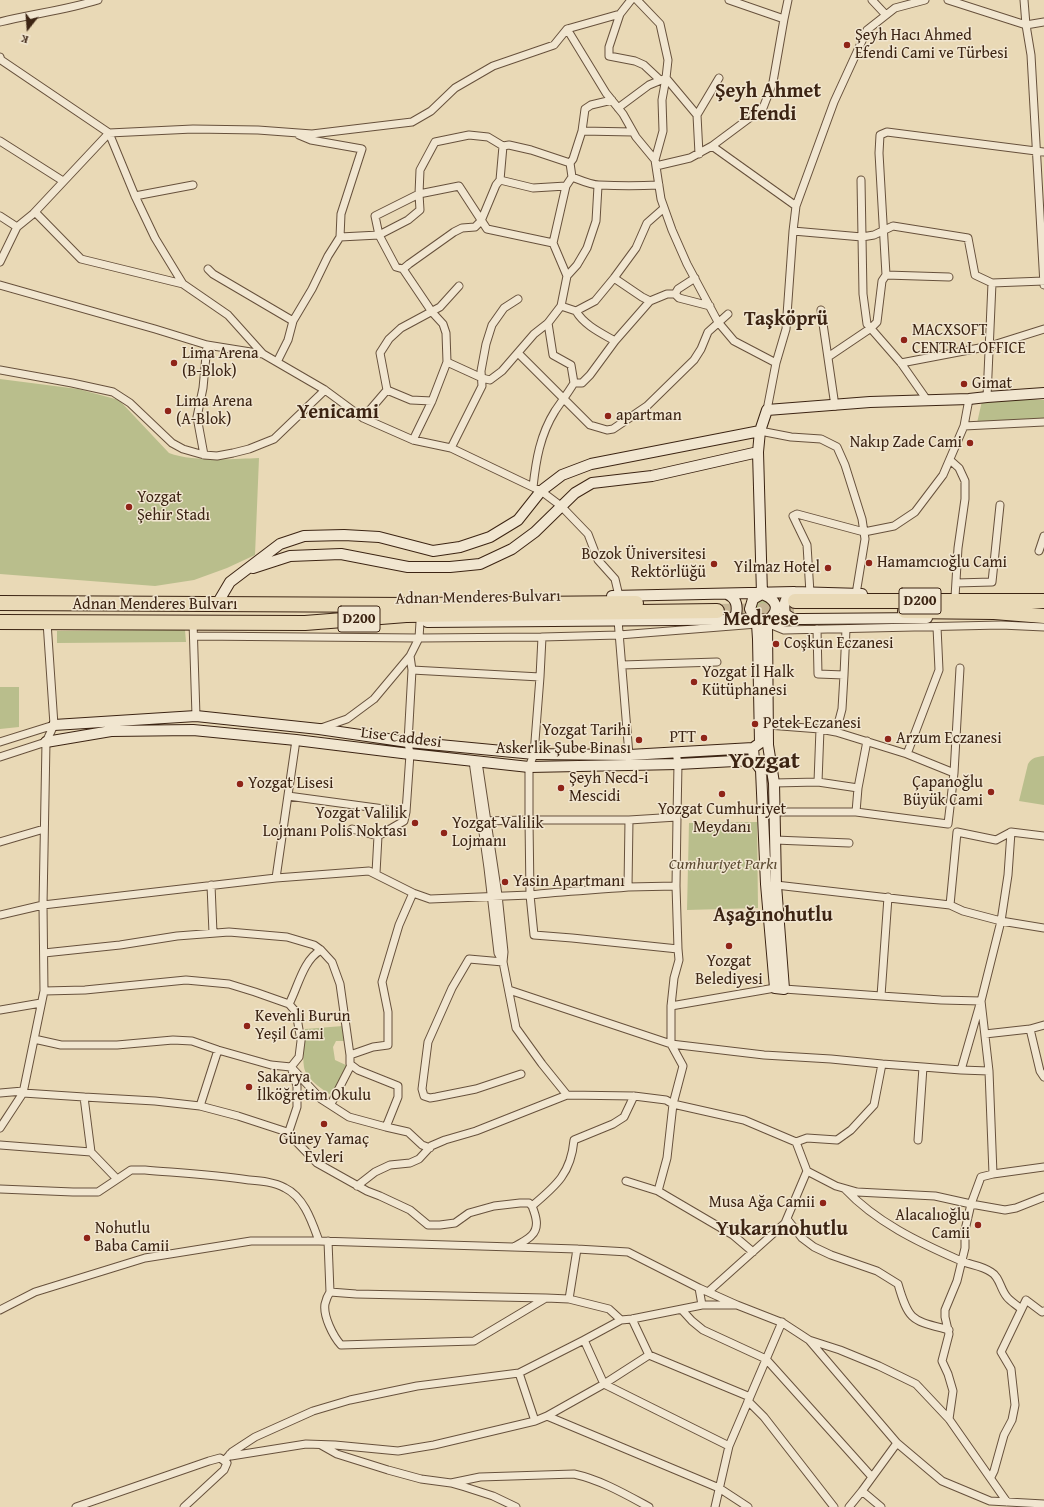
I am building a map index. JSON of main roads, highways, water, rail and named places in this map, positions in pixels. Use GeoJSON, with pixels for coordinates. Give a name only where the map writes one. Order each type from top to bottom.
{"type":"FeatureCollection","features":[{"type":"Feature","properties":{"kind":"highway","name":"D200"},"geometry":{"type":"LineString","coordinates":[[1043,618],[994,612],[795,606],[1044,601]]}},
{"type":"Feature","properties":{"kind":"highway","name":"Adnan Menderes Bulvarı"},"geometry":{"type":"LineString","coordinates":[[0,603],[413,605],[720,602],[305,622],[0,622]]}},
{"type":"Feature","properties":{"kind":"tunnel"},"geometry":{"type":"LineString","coordinates":[[717,611],[797,610]]}},
{"type":"Feature","properties":{"kind":"place","name":"Şeyh Hacı Ahmed Efendi Cami ve Türbesi"},"geometry":{"type":"Point","coordinates":[847,45]}},
{"type":"Feature","properties":{"kind":"place","name":"MACXSOFT CENTRAL OFFICE"},"geometry":{"type":"Point","coordinates":[904,340]}},
{"type":"Feature","properties":{"kind":"place","name":"Lima Arena (B-Blok)"},"geometry":{"type":"Point","coordinates":[174,363]}},
{"type":"Feature","properties":{"kind":"place","name":"Gimat"},"geometry":{"type":"Point","coordinates":[964,384]}},
{"type":"Feature","properties":{"kind":"place","name":"Lima Arena (A-Blok)"},"geometry":{"type":"Point","coordinates":[168,411]}},
{"type":"Feature","properties":{"kind":"place","name":"apartman"},"geometry":{"type":"Point","coordinates":[608,416]}},
{"type":"Feature","properties":{"kind":"place","name":"Nakıp Zade Cami"},"geometry":{"type":"Point","coordinates":[970,443]}},
{"type":"Feature","properties":{"kind":"place","name":"Yozgat Şehir Stadı"},"geometry":{"type":"Point","coordinates":[129,507]}},
{"type":"Feature","properties":{"kind":"place","name":"Hamamcıoğlu Cami"},"geometry":{"type":"Point","coordinates":[869,563]}},
{"type":"Feature","properties":{"kind":"place","name":"Bozok Üniversitesi Rektörlüğü"},"geometry":{"type":"Point","coordinates":[714,564]}},
{"type":"Feature","properties":{"kind":"place","name":"Yilmaz Hotel"},"geometry":{"type":"Point","coordinates":[828,568]}},
{"type":"Feature","properties":{"kind":"place","name":"Coşkun Eczanesi"},"geometry":{"type":"Point","coordinates":[776,644]}},
{"type":"Feature","properties":{"kind":"place","name":"Yozgat İl Halk Kütüphanesi"},"geometry":{"type":"Point","coordinates":[694,682]}},
{"type":"Feature","properties":{"kind":"place","name":"Petek Eczanesi"},"geometry":{"type":"Point","coordinates":[755,724]}},
{"type":"Feature","properties":{"kind":"place","name":"PTT"},"geometry":{"type":"Point","coordinates":[704,738]}},
{"type":"Feature","properties":{"kind":"place","name":"Arzum Eczanesi"},"geometry":{"type":"Point","coordinates":[888,739]}},
{"type":"Feature","properties":{"kind":"place","name":"Yozgat Tarihi Askerlik Şube Binası"},"geometry":{"type":"Point","coordinates":[639,740]}},
{"type":"Feature","properties":{"kind":"place","name":"Yozgat Lisesi"},"geometry":{"type":"Point","coordinates":[240,784]}},
{"type":"Feature","properties":{"kind":"place","name":"Şeyh Necd-i Mescidi"},"geometry":{"type":"Point","coordinates":[561,788]}},
{"type":"Feature","properties":{"kind":"place","name":"Çapanoğlu Büyük Cami"},"geometry":{"type":"Point","coordinates":[991,792]}},
{"type":"Feature","properties":{"kind":"place","name":"Yozgat Cumhuriyet Meydanı"},"geometry":{"type":"Point","coordinates":[722,794]}},
{"type":"Feature","properties":{"kind":"place","name":"Yozgat Valilik Lojmanı Polis Noktası"},"geometry":{"type":"Point","coordinates":[415,823]}},
{"type":"Feature","properties":{"kind":"place","name":"Yozgat Valilik Lojmanı"},"geometry":{"type":"Point","coordinates":[444,833]}},
{"type":"Feature","properties":{"kind":"place","name":"Yasin Apartmanı"},"geometry":{"type":"Point","coordinates":[505,882]}},
{"type":"Feature","properties":{"kind":"place","name":"Yozgat Belediyesi"},"geometry":{"type":"Point","coordinates":[729,946]}},
{"type":"Feature","properties":{"kind":"place","name":"Kevenli Burun Yeşil Cami"},"geometry":{"type":"Point","coordinates":[247,1026]}},
{"type":"Feature","properties":{"kind":"place","name":"Sakarya İlköğretim Okulu"},"geometry":{"type":"Point","coordinates":[249,1087]}},
{"type":"Feature","properties":{"kind":"place","name":"Güney Yamaç Evleri"},"geometry":{"type":"Point","coordinates":[324,1124]}},
{"type":"Feature","properties":{"kind":"place","name":"Musa Ağa Camii"},"geometry":{"type":"Point","coordinates":[823,1203]}},
{"type":"Feature","properties":{"kind":"place","name":"Alacalıoğlu Camii"},"geometry":{"type":"Point","coordinates":[978,1225]}},
{"type":"Feature","properties":{"kind":"place","name":"Nohutlu Baba Camii"},"geometry":{"type":"Point","coordinates":[87,1238]}},
{"type":"Feature","properties":{"kind":"district","name":"Şeyh Ahmet Efendi"},"geometry":{"type":"Point","coordinates":[768,104]}},
{"type":"Feature","properties":{"kind":"district","name":"Taşköprü"},"geometry":{"type":"Point","coordinates":[786,320]}},
{"type":"Feature","properties":{"kind":"district","name":"Yenicami"},"geometry":{"type":"Point","coordinates":[338,413]}},
{"type":"Feature","properties":{"kind":"district","name":"Medrese"},"geometry":{"type":"Point","coordinates":[761,620]}},
{"type":"Feature","properties":{"kind":"district","name":"Yozgat"},"geometry":{"type":"Point","coordinates":[764,762]}},
{"type":"Feature","properties":{"kind":"district","name":"Aşağınohutlu"},"geometry":{"type":"Point","coordinates":[773,916]}},
{"type":"Feature","properties":{"kind":"district","name":"Yukarınohutlu"},"geometry":{"type":"Point","coordinates":[782,1230]}},
{"type":"Feature","properties":{"kind":"park label","name":"Cumhuriyet Parkı"},"geometry":{"type":"Point","coordinates":[723,865]}}]}
